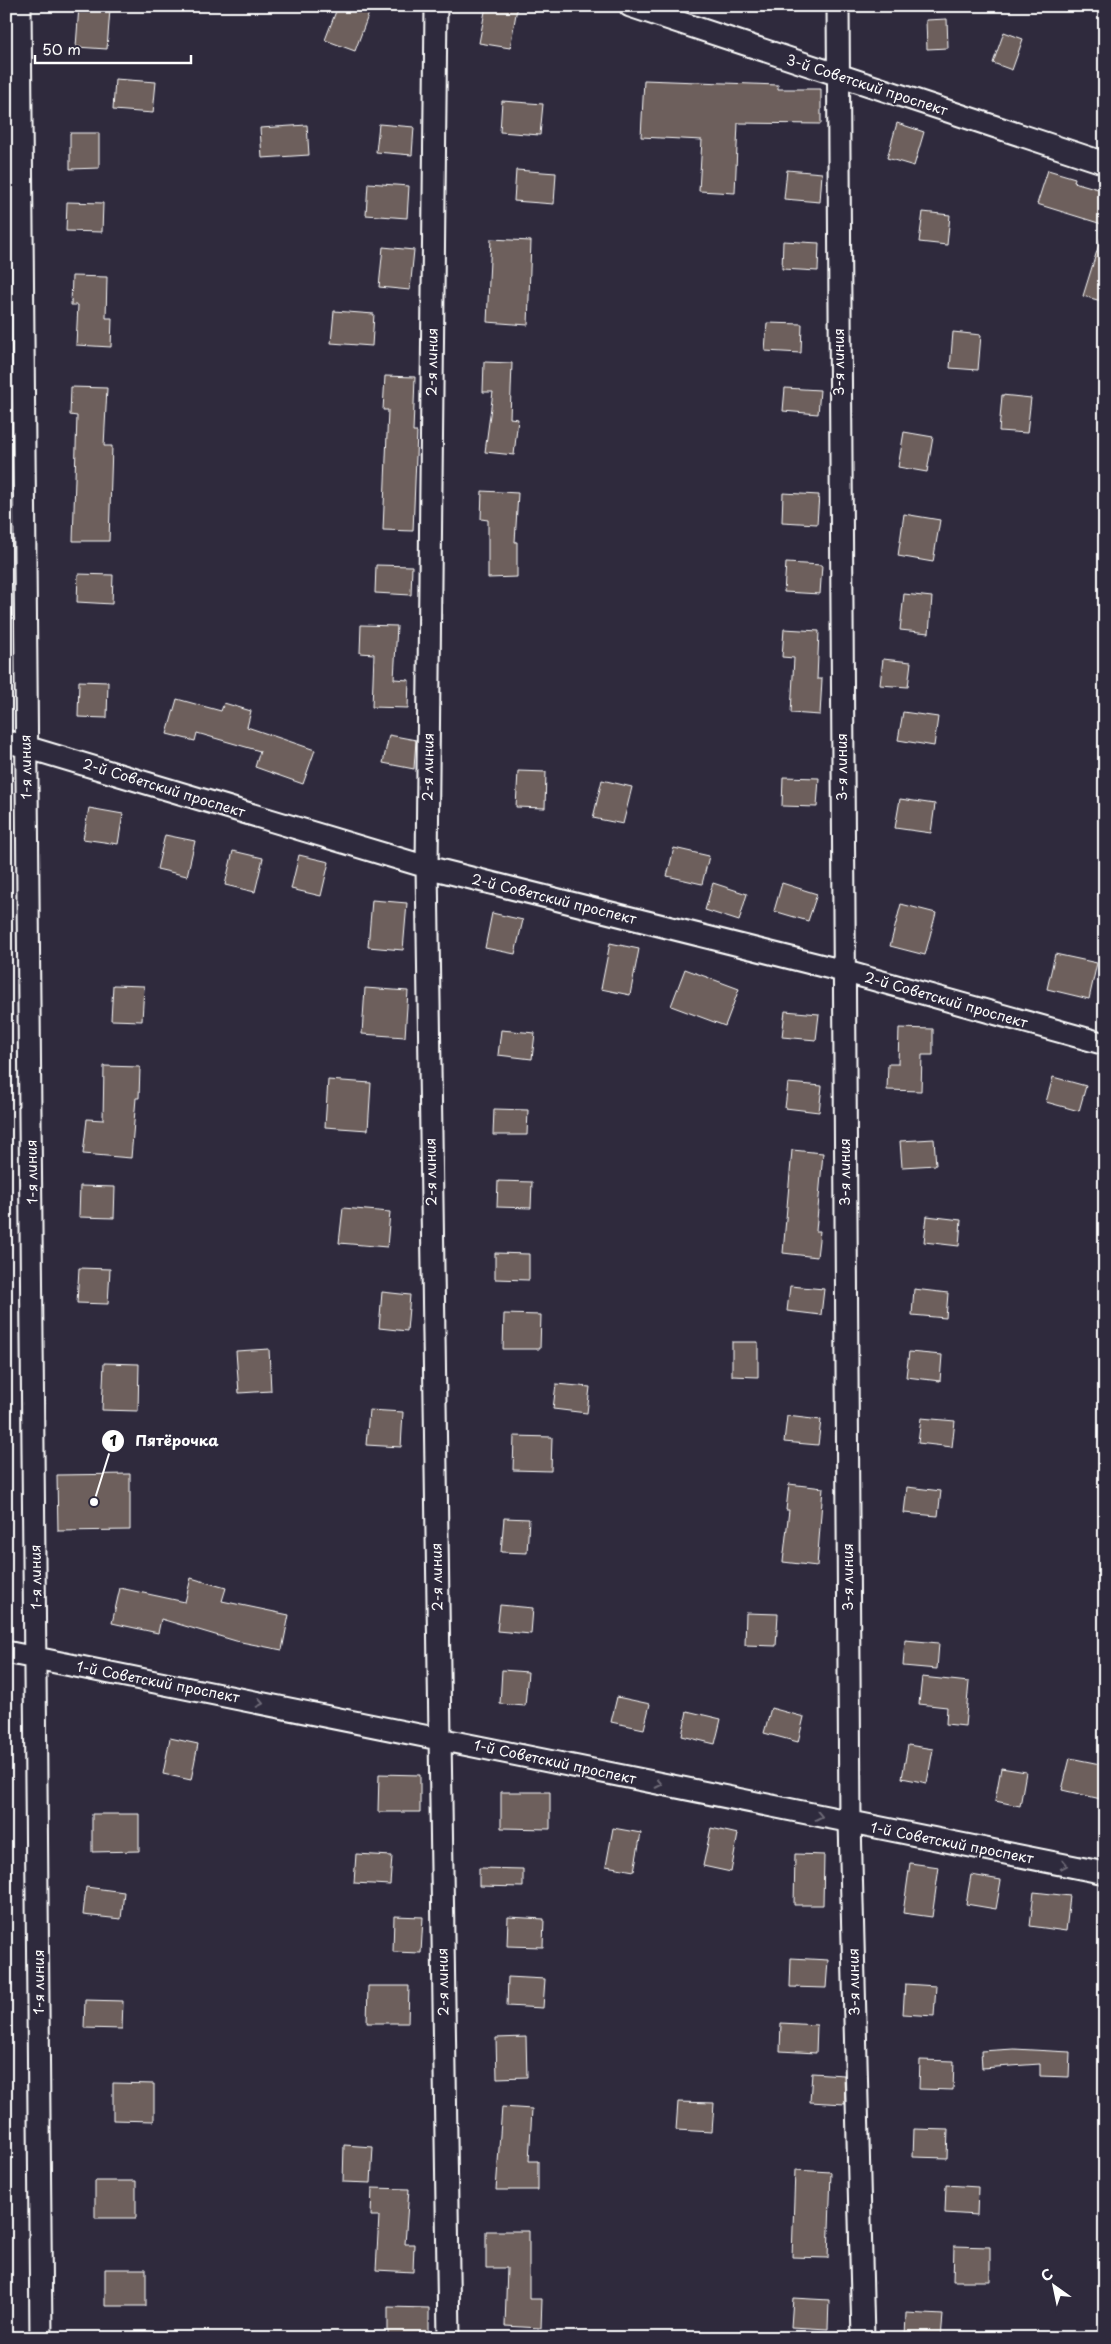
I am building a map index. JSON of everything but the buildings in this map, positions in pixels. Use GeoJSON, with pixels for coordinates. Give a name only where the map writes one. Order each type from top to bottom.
{"type":"FeatureCollection","features":[{"type":"Feature","properties":{"kind":"street","name":"1-я линия"},"geometry":{"type":"LineString","coordinates":[[20,6],[16,744],[36,1658],[41,2338]]}},
{"type":"Feature","properties":{"kind":"street","name":"2-я линия"},"geometry":{"type":"LineString","coordinates":[[436,6],[427,867],[449,2338]]}},
{"type":"Feature","properties":{"kind":"street","name":"3-й Советский проспект"},"geometry":{"type":"LineString","coordinates":[[630,6],[1105,163]]}},
{"type":"Feature","properties":{"kind":"street","name":"3-я линия"},"geometry":{"type":"LineString","coordinates":[[838,6],[850,1822],[863,2338]]}},
{"type":"Feature","properties":{"kind":"street","name":"2-й Советский проспект"},"geometry":{"type":"LineString","coordinates":[[16,744],[427,867],[843,971],[1105,1044]]}},
{"type":"Feature","properties":{"kind":"street","name":"1-й Советский проспект"},"geometry":{"type":"LineString","coordinates":[[6,1652],[1105,1873]]}},
{"type":"Feature","properties":{"kind":"place","name":"Пятёрочка"},"geometry":{"type":"Point","coordinates":[94,1502]}}]}
